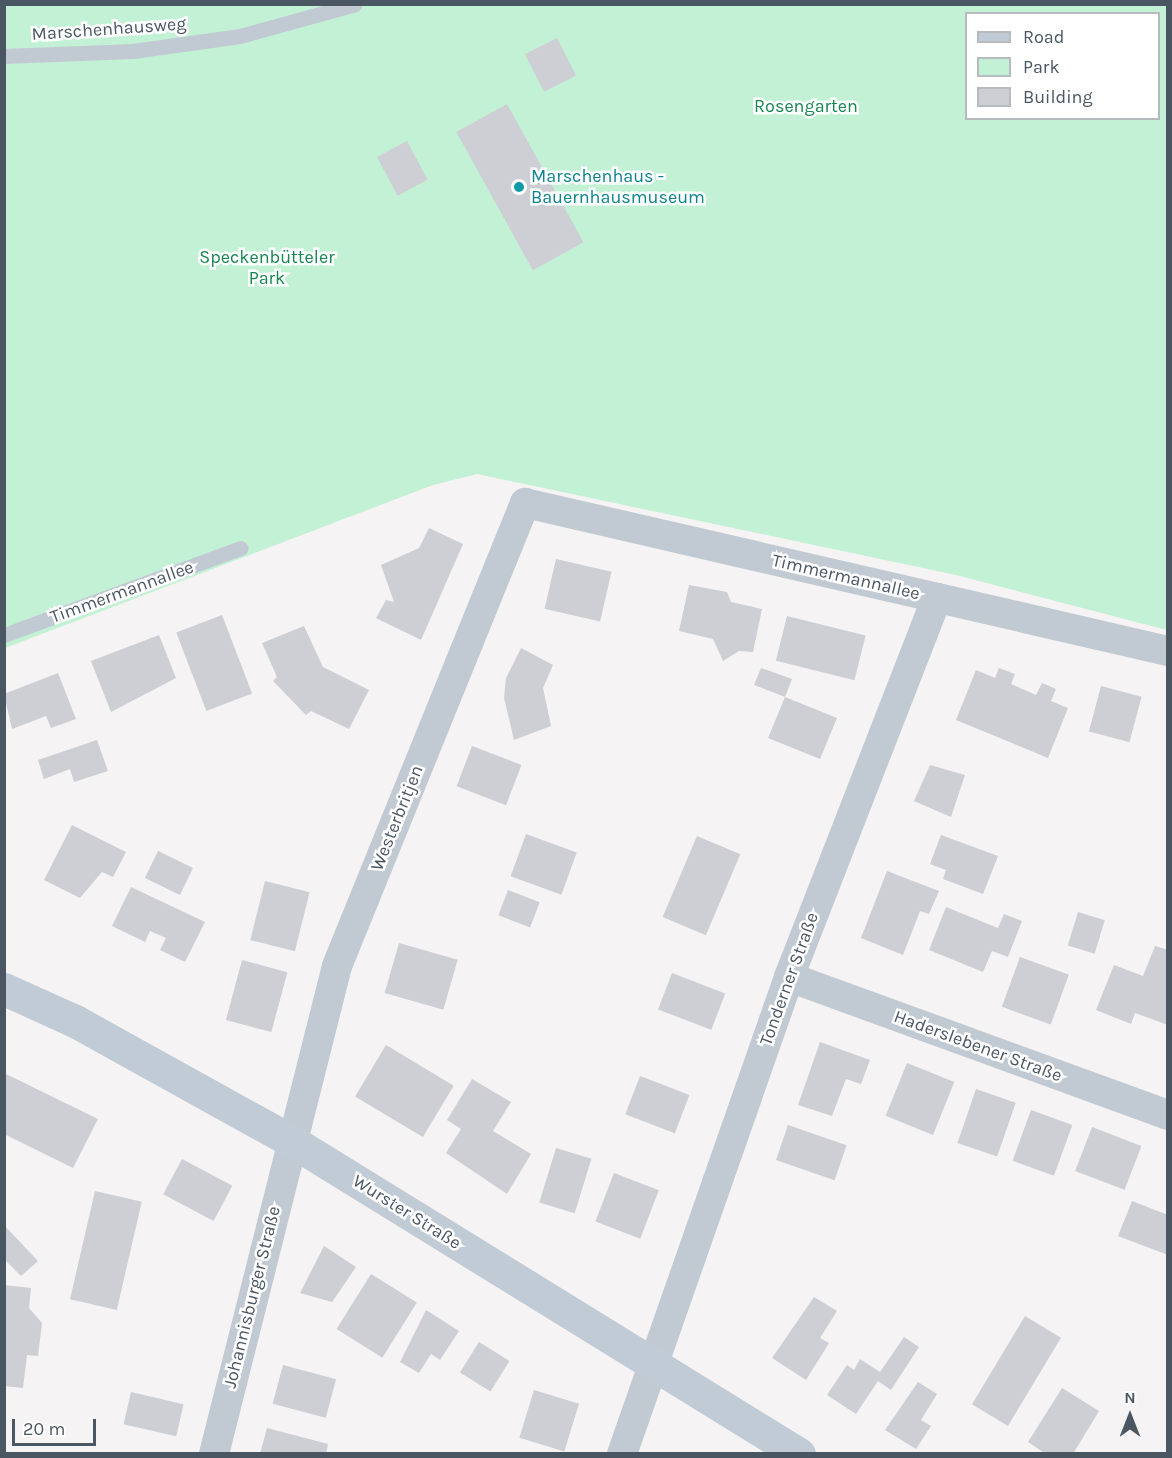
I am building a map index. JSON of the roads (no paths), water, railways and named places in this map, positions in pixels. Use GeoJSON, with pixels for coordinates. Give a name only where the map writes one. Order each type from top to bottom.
{"type":"FeatureCollection","features":[{"type":"Feature","properties":{"kind":"street","name":"Timmermannallee"},"geometry":{"type":"LineString","coordinates":[[525,503],[1167,651]]}},
{"type":"Feature","properties":{"kind":"street","name":"Westerbritjen"},"geometry":{"type":"LineString","coordinates":[[290,1140],[337,966],[525,503]]}},
{"type":"Feature","properties":{"kind":"street","name":"Tonderner Straße"},"geometry":{"type":"LineString","coordinates":[[622,1454],[789,977],[937,598]]}},
{"type":"Feature","properties":{"kind":"street","name":"Haderslebener Straße"},"geometry":{"type":"LineString","coordinates":[[789,977],[1167,1115]]}},
{"type":"Feature","properties":{"kind":"street","name":"Wurster Straße"},"geometry":{"type":"LineString","coordinates":[[4,989],[75,1021],[290,1140],[799,1454]]}},
{"type":"Feature","properties":{"kind":"street","name":"Johannisburger Straße"},"geometry":{"type":"LineString","coordinates":[[214,1454],[290,1140]]}},
{"type":"Feature","properties":{"kind":"lane","name":"Marschenhausweg"},"geometry":{"type":"LineString","coordinates":[[4,56],[133,51],[240,36],[356,4]]}},
{"type":"Feature","properties":{"kind":"lane","name":"Timmermannallee"},"geometry":{"type":"LineString","coordinates":[[4,635],[240,548]]}},
{"type":"Feature","properties":{"kind":"place","name":"Marschenhaus - Bauernhausmuseum"},"geometry":{"type":"Point","coordinates":[519,187]}},
{"type":"Feature","properties":{"kind":"park label","name":"Rosengarten"},"geometry":{"type":"Point","coordinates":[806,106]}},
{"type":"Feature","properties":{"kind":"park label","name":"Speckenbütteler Park"},"geometry":{"type":"Point","coordinates":[267,268]}}]}
